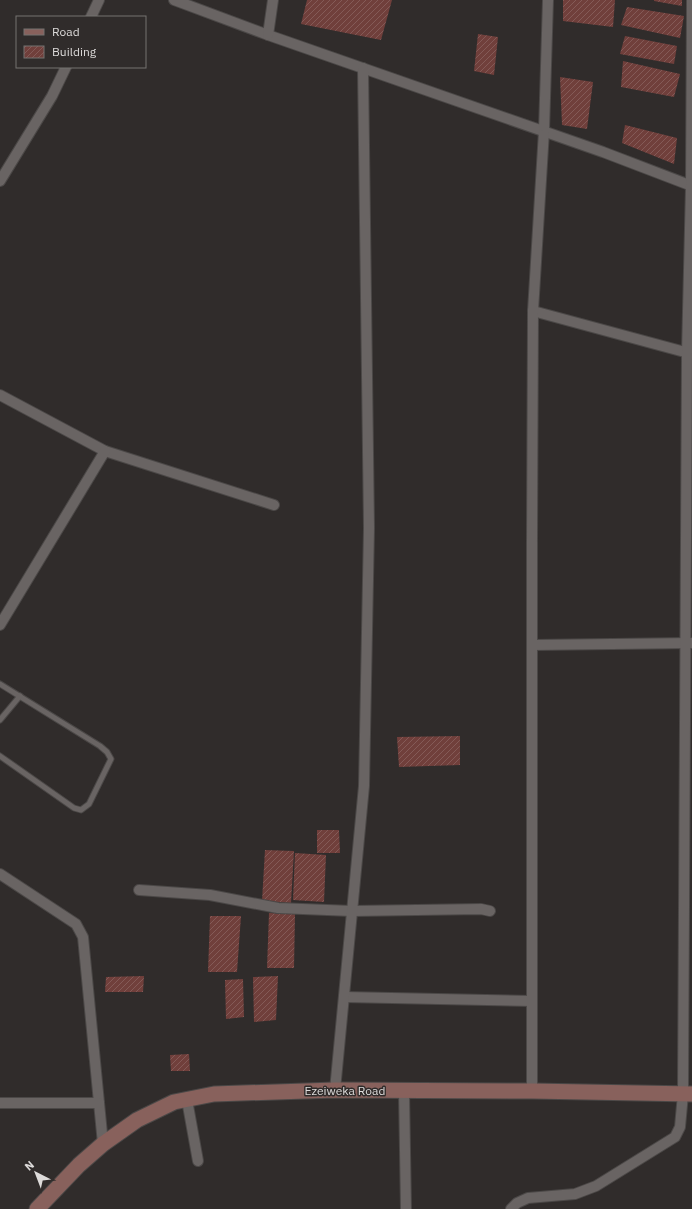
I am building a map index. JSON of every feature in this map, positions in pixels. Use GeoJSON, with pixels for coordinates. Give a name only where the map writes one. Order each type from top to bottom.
{"type":"FeatureCollection","features":[{"type":"Feature","properties":{"kind":"main road","name":"Ezeiweka Road"},"geometry":{"type":"LineString","coordinates":[[37,1209],[79,1165],[103,1144],[137,1120],[174,1102],[214,1094],[335,1090],[532,1091],[687,1094]]}},
{"type":"Feature","properties":{"kind":"street"},"geometry":{"type":"LineString","coordinates":[[91,16],[99,0]]}},
{"type":"Feature","properties":{"kind":"street"},"geometry":{"type":"LineString","coordinates":[[174,0],[268,36],[603,152],[691,186]]}},
{"type":"Feature","properties":{"kind":"street"},"geometry":{"type":"LineString","coordinates":[[268,36],[273,0]]}},
{"type":"Feature","properties":{"kind":"street"},"geometry":{"type":"LineString","coordinates":[[532,1091],[534,311],[544,132],[548,0]]}},
{"type":"Feature","properties":{"kind":"street"},"geometry":{"type":"LineString","coordinates":[[511,1209],[517,1203],[528,1198],[575,1194],[596,1186],[675,1136],[680,1127],[687,1094],[692,0]]}},
{"type":"Feature","properties":{"kind":"street"},"geometry":{"type":"LineString","coordinates":[[0,181],[52,96],[66,68]]}},
{"type":"Feature","properties":{"kind":"street"},"geometry":{"type":"LineString","coordinates":[[335,1090],[364,786],[369,528],[363,68]]}},
{"type":"Feature","properties":{"kind":"street"},"geometry":{"type":"LineString","coordinates":[[534,311],[690,354]]}},
{"type":"Feature","properties":{"kind":"street"},"geometry":{"type":"LineString","coordinates":[[0,395],[105,450],[274,505]]}},
{"type":"Feature","properties":{"kind":"street"},"geometry":{"type":"LineString","coordinates":[[0,624],[105,450]]}},
{"type":"Feature","properties":{"kind":"street"},"geometry":{"type":"LineString","coordinates":[[532,646],[688,643]]}},
{"type":"Feature","properties":{"kind":"street"},"geometry":{"type":"LineString","coordinates":[[0,874],[76,924],[83,938],[103,1144]]}},
{"type":"Feature","properties":{"kind":"street"},"geometry":{"type":"LineString","coordinates":[[139,890],[210,895],[278,908],[352,911],[481,909],[490,911]]}},
{"type":"Feature","properties":{"kind":"street"},"geometry":{"type":"LineString","coordinates":[[344,997],[532,1001]]}},
{"type":"Feature","properties":{"kind":"street"},"geometry":{"type":"LineString","coordinates":[[404,1091],[406,1209]]}},
{"type":"Feature","properties":{"kind":"street"},"geometry":{"type":"LineString","coordinates":[[187,1100],[198,1161]]}},
{"type":"Feature","properties":{"kind":"street"},"geometry":{"type":"LineString","coordinates":[[0,1103],[99,1103]]}},
{"type":"Feature","properties":{"kind":"lane"},"geometry":{"type":"LineString","coordinates":[[0,684],[100,746],[107,752],[110,759],[89,804],[81,810],[74,808],[0,756]]}},
{"type":"Feature","properties":{"kind":"lane"},"geometry":{"type":"LineString","coordinates":[[0,720],[20,696]]}},
{"type":"Feature","properties":{"kind":"building"},"geometry":{"type":"Polygon","coordinates":[[[307,0],[392,0],[381,40],[301,24],[307,0]]]}},
{"type":"Feature","properties":{"kind":"building"},"geometry":{"type":"Polygon","coordinates":[[[563,0],[615,0],[613,27],[563,21],[563,0]]]}},
{"type":"Feature","properties":{"kind":"building"},"geometry":{"type":"Polygon","coordinates":[[[682,0],[682,6],[654,1],[682,0]]]}},
{"type":"Feature","properties":{"kind":"building"},"geometry":{"type":"Polygon","coordinates":[[[627,7],[684,16],[680,38],[621,25],[627,7]]]}},
{"type":"Feature","properties":{"kind":"building"},"geometry":{"type":"Polygon","coordinates":[[[478,34],[498,37],[494,75],[474,71],[478,34]]]}},
{"type":"Feature","properties":{"kind":"building"},"geometry":{"type":"Polygon","coordinates":[[[625,36],[677,46],[674,64],[620,54],[625,36]]]}},
{"type":"Feature","properties":{"kind":"building"},"geometry":{"type":"Polygon","coordinates":[[[623,61],[680,74],[674,97],[621,87],[623,61]]]}},
{"type":"Feature","properties":{"kind":"building"},"geometry":{"type":"Polygon","coordinates":[[[560,77],[593,82],[587,129],[562,125],[560,77]]]}},
{"type":"Feature","properties":{"kind":"building"},"geometry":{"type":"Polygon","coordinates":[[[625,125],[677,138],[674,164],[622,143],[625,125]]]}},
{"type":"Feature","properties":{"kind":"building"},"geometry":{"type":"Polygon","coordinates":[[[460,736],[460,765],[399,767],[397,737],[460,736]]]}},
{"type":"Feature","properties":{"kind":"building"},"geometry":{"type":"Polygon","coordinates":[[[317,830],[339,830],[340,853],[317,853],[317,830]]]}},
{"type":"Feature","properties":{"kind":"building"},"geometry":{"type":"Polygon","coordinates":[[[265,850],[294,851],[291,903],[262,901],[265,850]]]}},
{"type":"Feature","properties":{"kind":"building"},"geometry":{"type":"Polygon","coordinates":[[[295,853],[326,855],[324,902],[293,900],[295,853]]]}},
{"type":"Feature","properties":{"kind":"building"},"geometry":{"type":"Polygon","coordinates":[[[269,913],[295,914],[294,968],[267,968],[269,913]]]}},
{"type":"Feature","properties":{"kind":"building"},"geometry":{"type":"Polygon","coordinates":[[[210,916],[241,916],[237,972],[208,972],[210,916]]]}},
{"type":"Feature","properties":{"kind":"building"},"geometry":{"type":"Polygon","coordinates":[[[144,976],[143,992],[105,992],[106,977],[144,976]]]}},
{"type":"Feature","properties":{"kind":"building"},"geometry":{"type":"Polygon","coordinates":[[[278,976],[276,1020],[254,1022],[253,977],[278,976]]]}},
{"type":"Feature","properties":{"kind":"building"},"geometry":{"type":"Polygon","coordinates":[[[243,979],[244,1017],[226,1019],[225,980],[243,979]]]}},
{"type":"Feature","properties":{"kind":"building"},"geometry":{"type":"Polygon","coordinates":[[[189,1054],[190,1071],[171,1071],[170,1055],[189,1054]]]}}]}
